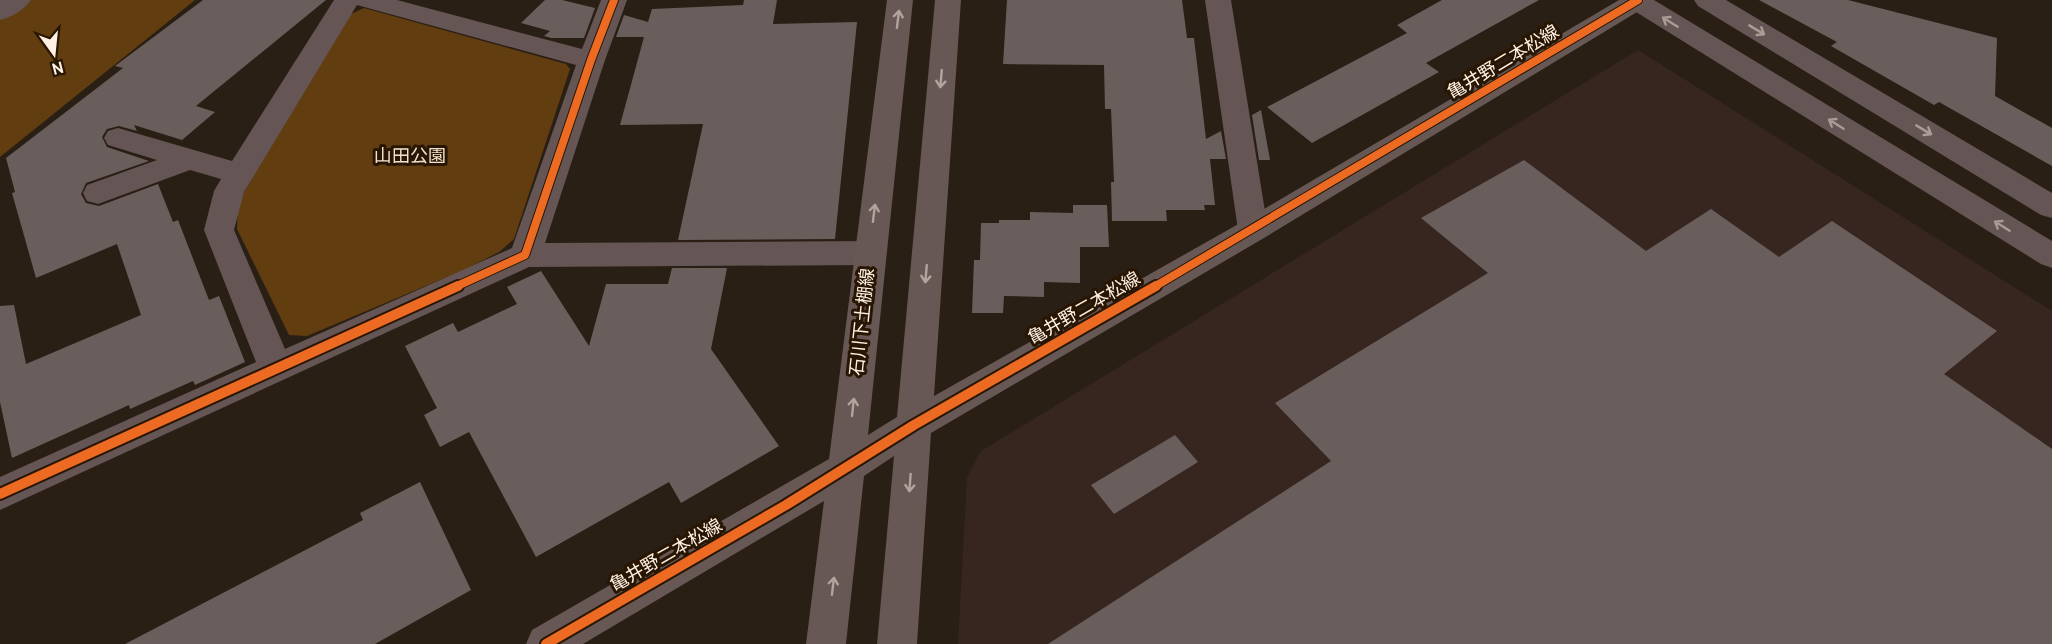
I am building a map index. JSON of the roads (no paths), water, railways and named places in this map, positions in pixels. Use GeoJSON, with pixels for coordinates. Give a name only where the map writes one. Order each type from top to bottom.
{"type":"FeatureCollection","features":[{"type":"Feature","properties":{"kind":"street"},"geometry":{"type":"LineString","coordinates":[[0,12],[18,0]]}},
{"type":"Feature","properties":{"kind":"street"},"geometry":{"type":"LineString","coordinates":[[276,369],[219,230],[229,192],[347,0]]}},
{"type":"Feature","properties":{"kind":"street"},"geometry":{"type":"LineString","coordinates":[[367,0],[591,60]]}},
{"type":"Feature","properties":{"kind":"street"},"geometry":{"type":"LineString","coordinates":[[525,255],[591,60],[614,0]]}},
{"type":"Feature","properties":{"kind":"street","name":"石川下土棚線"},"geometry":{"type":"LineString","coordinates":[[826,644],[869,253],[900,0]]}},
{"type":"Feature","properties":{"kind":"street"},"geometry":{"type":"LineString","coordinates":[[897,644],[948,0]]}},
{"type":"Feature","properties":{"kind":"street"},"geometry":{"type":"LineString","coordinates":[[1218,0],[1253,230]]}},
{"type":"Feature","properties":{"kind":"street"},"geometry":{"type":"LineString","coordinates":[[1638,0],[2052,256]]}},
{"type":"Feature","properties":{"kind":"street","name":"亀井野二本松線"},"geometry":{"type":"LineString","coordinates":[[546,644],[786,505],[914,424],[1253,230],[1638,0]]}},
{"type":"Feature","properties":{"kind":"street"},"geometry":{"type":"LineString","coordinates":[[1707,0],[2052,207]]}},
{"type":"Feature","properties":{"kind":"street"},"geometry":{"type":"LineString","coordinates":[[118,138],[240,174]]}},
{"type":"Feature","properties":{"kind":"street"},"geometry":{"type":"LineString","coordinates":[[98,193],[189,159]]}},
{"type":"Feature","properties":{"kind":"street"},"geometry":{"type":"LineString","coordinates":[[0,494],[525,255],[869,253]]}},
{"type":"Feature","properties":{"kind":"park label","name":"山田公園"},"geometry":{"type":"Point","coordinates":[410,156]}}]}
